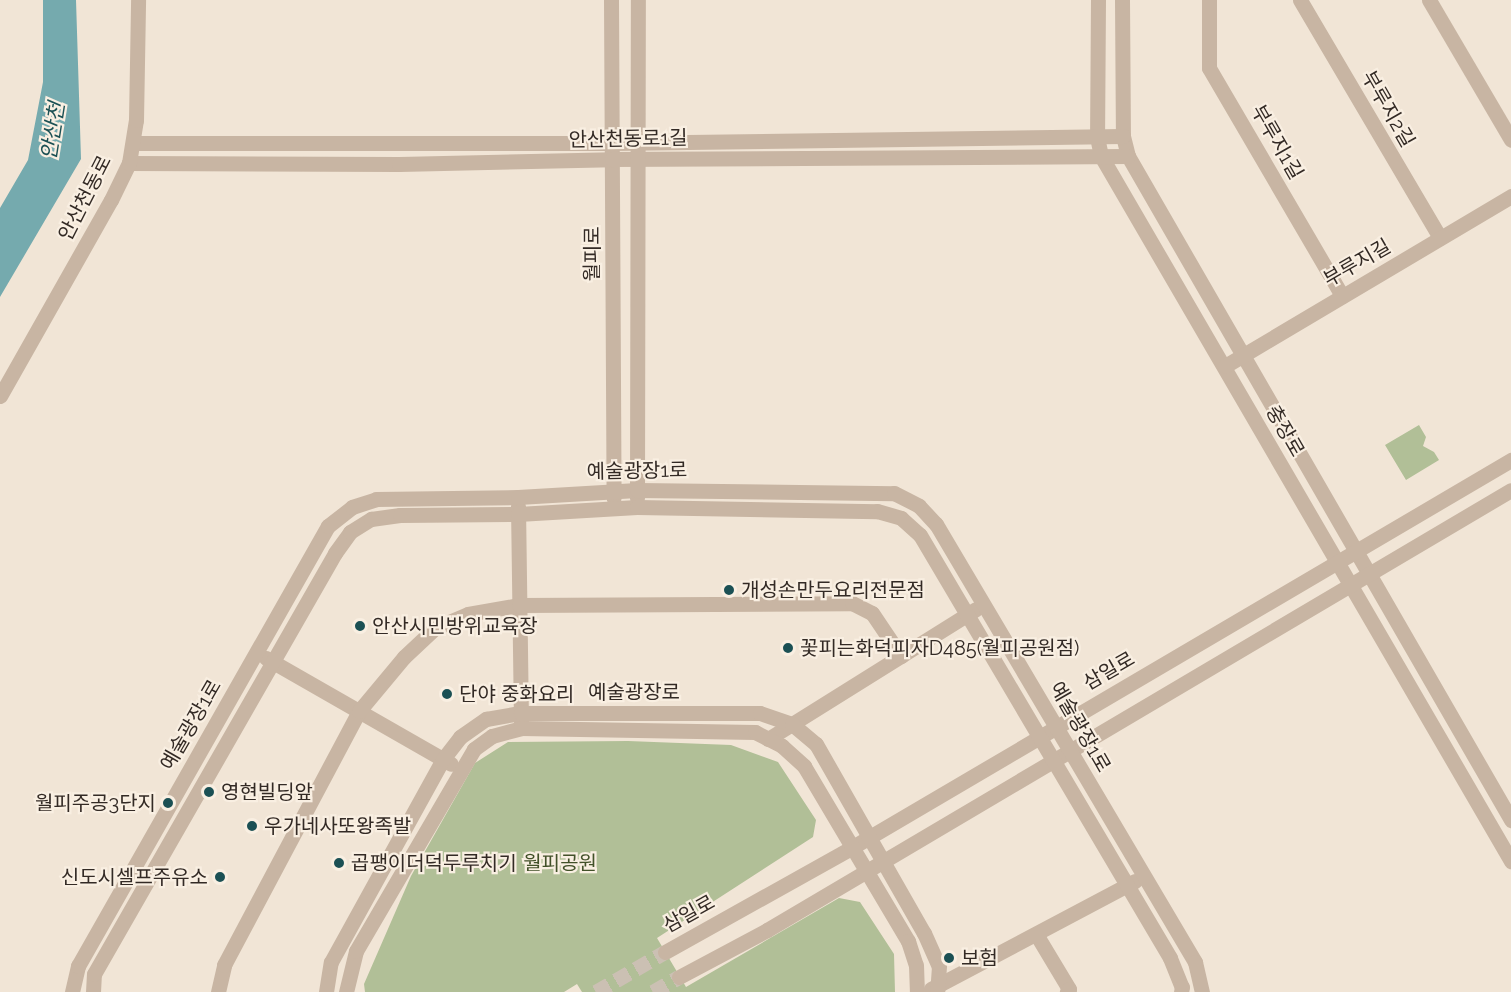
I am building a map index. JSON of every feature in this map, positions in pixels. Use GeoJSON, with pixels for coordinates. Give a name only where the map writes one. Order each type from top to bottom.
{"type":"FeatureCollection","features":[{"type":"Feature","properties":{"kind":"street","name":"안산천동로"},"geometry":{"type":"LineString","coordinates":[[0,396],[111,200],[129,163],[133,143],[138,0]]}},
{"type":"Feature","properties":{"kind":"street","name":"월피로"},"geometry":{"type":"LineString","coordinates":[[611,0],[615,508]]}},
{"type":"Feature","properties":{"kind":"street"},"geometry":{"type":"LineString","coordinates":[[637,507],[638,0]]}},
{"type":"Feature","properties":{"kind":"street","name":"충장로"},"geometry":{"type":"LineString","coordinates":[[1098,0],[1097,137],[1101,156],[1511,861]]}},
{"type":"Feature","properties":{"kind":"street","name":"충장로"},"geometry":{"type":"LineString","coordinates":[[1122,0],[1123,136],[1128,156],[1358,551],[1511,820]]}},
{"type":"Feature","properties":{"kind":"street","name":"부루지1길"},"geometry":{"type":"LineString","coordinates":[[1209,0],[1209,68],[1342,296]]}},
{"type":"Feature","properties":{"kind":"street","name":"부루지2길"},"geometry":{"type":"LineString","coordinates":[[1300,0],[1440,238]]}},
{"type":"Feature","properties":{"kind":"street"},"geometry":{"type":"LineString","coordinates":[[1429,0],[1511,140]]}},
{"type":"Feature","properties":{"kind":"street","name":"안산천동로1길"},"geometry":{"type":"LineString","coordinates":[[133,143],[611,143],[1123,136]]}},
{"type":"Feature","properties":{"kind":"street","name":"안산천동로1길"},"geometry":{"type":"LineString","coordinates":[[129,163],[399,165],[612,159],[1128,156]]}},
{"type":"Feature","properties":{"kind":"street","name":"부루지길"},"geometry":{"type":"LineString","coordinates":[[1225,366],[1511,196]]}},
{"type":"Feature","properties":{"kind":"street","name":"삼일로"},"geometry":{"type":"LineString","coordinates":[[665,952],[850,848],[1511,460]]}},
{"type":"Feature","properties":{"kind":"street","name":"예술광장1로"},"geometry":{"type":"LineString","coordinates":[[72,992],[78,966],[328,526],[352,507],[376,499],[518,496],[614,490],[894,493],[919,506],[936,524],[1195,962],[1202,992]]}},
{"type":"Feature","properties":{"kind":"street"},"geometry":{"type":"LineString","coordinates":[[679,977],[767,930],[1511,490]]}},
{"type":"Feature","properties":{"kind":"street"},"geometry":{"type":"LineString","coordinates":[[518,496],[521,720]]}},
{"type":"Feature","properties":{"kind":"street","name":"예술광장1로"},"geometry":{"type":"LineString","coordinates":[[93,992],[94,974],[335,553],[350,532],[371,519],[400,515],[518,514],[637,507],[877,510],[901,518],[920,535],[1040,736],[1170,958],[1182,987],[1181,992]]}},
{"type":"Feature","properties":{"kind":"street"},"geometry":{"type":"LineString","coordinates":[[218,992],[224,965],[359,711],[404,657],[435,628],[468,614],[519,605],[852,603],[872,613],[901,656]]}},
{"type":"Feature","properties":{"kind":"street"},"geometry":{"type":"LineString","coordinates":[[768,739],[984,604]]}},
{"type":"Feature","properties":{"kind":"street"},"geometry":{"type":"LineString","coordinates":[[256,653],[461,770]]}},
{"type":"Feature","properties":{"kind":"street","name":"예술광장로"},"geometry":{"type":"LineString","coordinates":[[343,990],[356,951],[461,770],[474,749],[492,736],[521,720],[760,713],[792,724],[816,744],[884,861],[935,957],[939,966],[933,990]]}},
{"type":"Feature","properties":{"kind":"street","name":"예술광장로"},"geometry":{"type":"LineString","coordinates":[[326,992],[331,962],[443,759],[460,737],[486,719],[754,732],[782,746],[804,766],[850,848],[867,871],[908,941],[916,965],[917,992]]}},
{"type":"Feature","properties":{"kind":"street"},"geometry":{"type":"LineString","coordinates":[[933,990],[1143,877]]}},
{"type":"Feature","properties":{"kind":"street"},"geometry":{"type":"LineString","coordinates":[[1036,934],[1069,989],[1067,992]]}},
{"type":"Feature","properties":{"kind":"green space"},"geometry":{"type":"Polygon","coordinates":[[[1419,425],[1426,437],[1423,446],[1434,452],[1439,460],[1406,480],[1385,445],[1419,425]]]}},
{"type":"Feature","properties":{"kind":"green space","name":"월피공원"},"geometry":{"type":"Polygon","coordinates":[[[628,741],[731,745],[778,762],[816,820],[813,837],[657,938],[686,987],[839,898],[860,902],[894,954],[895,992],[582,992],[577,984],[564,992],[365,992],[364,984],[411,876],[475,763],[508,742],[628,741]]]}},
{"type":"Feature","properties":{"kind":"water","name":"안산천"},"geometry":{"type":"Polygon","coordinates":[[[43,0],[76,0],[81,159],[0,297],[0,208],[28,160],[43,82],[43,0]]]}},
{"type":"Feature","properties":{"kind":"tunnel"},"geometry":{"type":"LineString","coordinates":[[596,992],[665,952]]}},
{"type":"Feature","properties":{"kind":"tunnel"},"geometry":{"type":"LineString","coordinates":[[653,992],[679,977]]}},
{"type":"Feature","properties":{"kind":"place","name":"개성손만두요리전문점"},"geometry":{"type":"Point","coordinates":[729,590]}},
{"type":"Feature","properties":{"kind":"place","name":"안산시민방위교육장"},"geometry":{"type":"Point","coordinates":[360,626]}},
{"type":"Feature","properties":{"kind":"place","name":"꽃피는화덕피자D485(월피공원점)"},"geometry":{"type":"Point","coordinates":[788,648]}},
{"type":"Feature","properties":{"kind":"place","name":"단야 중화요리"},"geometry":{"type":"Point","coordinates":[447,694]}},
{"type":"Feature","properties":{"kind":"place","name":"영현빌딩앞"},"geometry":{"type":"Point","coordinates":[209,792]}},
{"type":"Feature","properties":{"kind":"place","name":"월피주공3단지"},"geometry":{"type":"Point","coordinates":[168,803]}},
{"type":"Feature","properties":{"kind":"place","name":"우가네사또왕족발"},"geometry":{"type":"Point","coordinates":[252,826]}},
{"type":"Feature","properties":{"kind":"place","name":"곱팽이더덕두루치기"},"geometry":{"type":"Point","coordinates":[339,863]}},
{"type":"Feature","properties":{"kind":"place","name":"신도시셀프주유소"},"geometry":{"type":"Point","coordinates":[220,877]}},
{"type":"Feature","properties":{"kind":"place","name":"보험"},"geometry":{"type":"Point","coordinates":[949,958]}}]}
